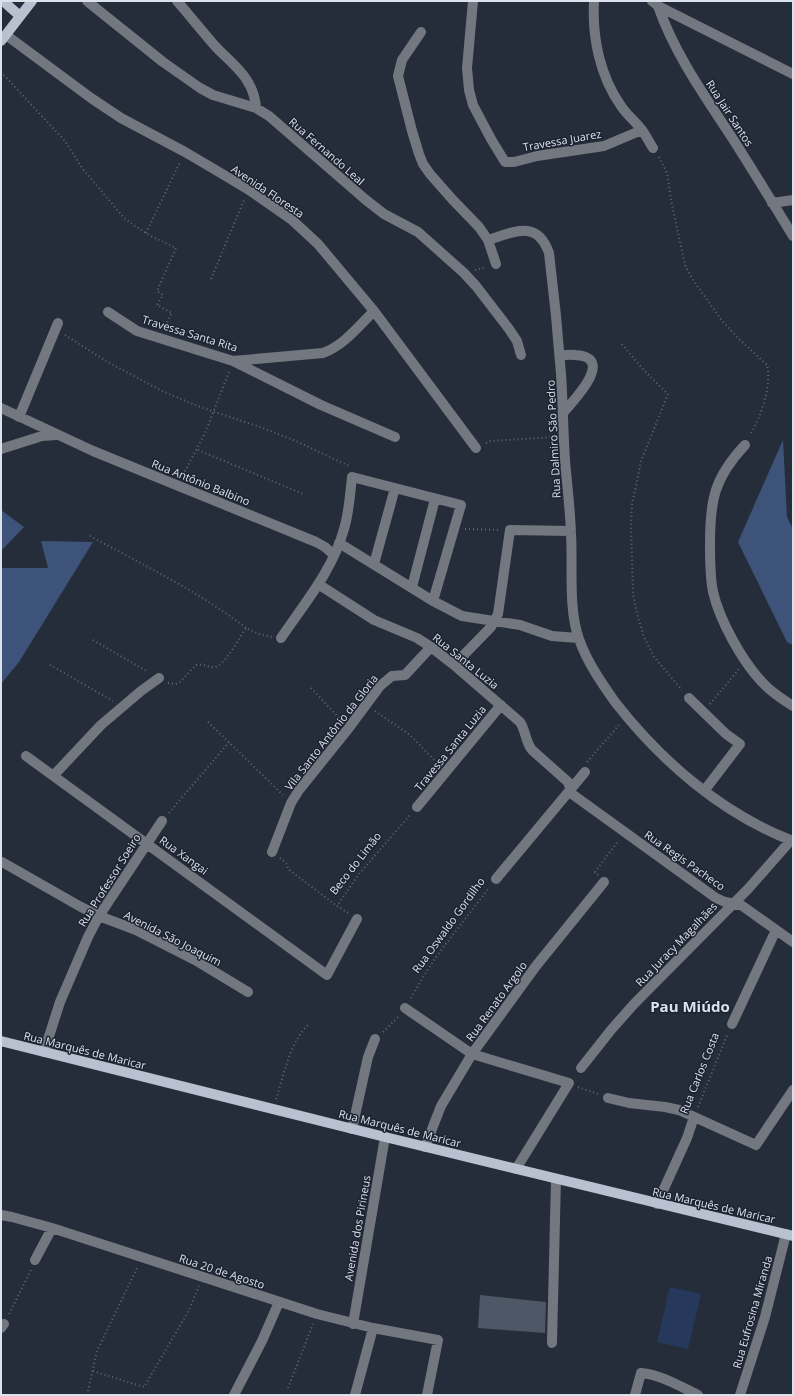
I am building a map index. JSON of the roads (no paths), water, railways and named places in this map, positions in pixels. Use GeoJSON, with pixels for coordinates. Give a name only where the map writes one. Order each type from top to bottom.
{"type":"FeatureCollection","features":[{"type":"Feature","properties":{"kind":"main road"},"geometry":{"type":"LineString","coordinates":[[3,1],[20,16]]}},
{"type":"Feature","properties":{"kind":"main road"},"geometry":{"type":"LineString","coordinates":[[4,38],[32,1]]}},
{"type":"Feature","properties":{"kind":"main road","name":"Rua Marquês de Maricar"},"geometry":{"type":"LineString","coordinates":[[1,1041],[384,1137],[789,1235]]}},
{"type":"Feature","properties":{"kind":"street","name":"Rua Fernando Leal"},"geometry":{"type":"LineString","coordinates":[[86,1],[163,62],[200,88],[213,95],[256,108],[269,116],[371,204],[384,214],[418,232],[464,273],[476,286],[509,329],[516,341],[521,355]]}},
{"type":"Feature","properties":{"kind":"street"},"geometry":{"type":"LineString","coordinates":[[177,1],[215,46],[243,74],[254,93],[256,108]]}},
{"type":"Feature","properties":{"kind":"street","name":"Travessa Juarez"},"geometry":{"type":"LineString","coordinates":[[473,1],[467,68],[469,90],[473,105],[505,162],[604,146],[642,130]]}},
{"type":"Feature","properties":{"kind":"street"},"geometry":{"type":"LineString","coordinates":[[594,1],[596,37],[601,64],[609,87],[622,107],[642,130],[653,148]]}},
{"type":"Feature","properties":{"kind":"street"},"geometry":{"type":"LineString","coordinates":[[655,3],[793,74]]}},
{"type":"Feature","properties":{"kind":"street","name":"Rua Jair Santos"},"geometry":{"type":"LineString","coordinates":[[655,3],[674,46],[692,77],[793,236]]}},
{"type":"Feature","properties":{"kind":"street"},"geometry":{"type":"LineString","coordinates":[[421,32],[402,60],[398,76],[419,154],[423,164],[430,174],[479,227],[488,240],[496,264]]}},
{"type":"Feature","properties":{"kind":"street","name":"Avenida Floresta"},"geometry":{"type":"LineString","coordinates":[[4,38],[115,114],[185,152],[249,190],[292,220],[318,244],[374,311],[476,448]]}},
{"type":"Feature","properties":{"kind":"street"},"geometry":{"type":"LineString","coordinates":[[772,203],[793,200]]}},
{"type":"Feature","properties":{"kind":"street","name":"Rua Dalmiro São Pedro"},"geometry":{"type":"LineString","coordinates":[[488,240],[524,230],[535,233],[541,237],[548,253],[560,356],[571,531],[574,617],[578,638],[592,669],[627,717],[652,744],[704,791],[758,825],[792,840]]}},
{"type":"Feature","properties":{"kind":"street","name":"Travessa Santa Rita"},"geometry":{"type":"LineString","coordinates":[[108,312],[137,331],[233,361],[323,353],[348,337],[374,311]]}},
{"type":"Feature","properties":{"kind":"street"},"geometry":{"type":"LineString","coordinates":[[19,417],[57,326]]}},
{"type":"Feature","properties":{"kind":"street"},"geometry":{"type":"LineString","coordinates":[[560,356],[576,355],[586,357],[591,362],[593,370],[586,386],[563,412]]}},
{"type":"Feature","properties":{"kind":"street"},"geometry":{"type":"LineString","coordinates":[[233,361],[311,401],[395,437]]}},
{"type":"Feature","properties":{"kind":"street","name":"Rua Antônio Balbino"},"geometry":{"type":"LineString","coordinates":[[1,408],[56,434],[316,542],[325,547],[334,555]]}},
{"type":"Feature","properties":{"kind":"street"},"geometry":{"type":"LineString","coordinates":[[1,449],[42,436],[56,434]]}},
{"type":"Feature","properties":{"kind":"street"},"geometry":{"type":"LineString","coordinates":[[745,445],[734,456],[720,477],[715,489],[710,519],[710,571],[713,593],[722,619],[746,663],[763,683],[793,706]]}},
{"type":"Feature","properties":{"kind":"street"},"geometry":{"type":"LineString","coordinates":[[281,638],[318,584],[334,555],[347,518],[352,478],[461,505],[434,600]]}},
{"type":"Feature","properties":{"kind":"street"},"geometry":{"type":"LineString","coordinates":[[374,564],[395,488]]}},
{"type":"Feature","properties":{"kind":"street"},"geometry":{"type":"LineString","coordinates":[[412,588],[436,499]]}},
{"type":"Feature","properties":{"kind":"street"},"geometry":{"type":"LineString","coordinates":[[454,666],[495,622],[498,614],[510,530],[571,531]]}},
{"type":"Feature","properties":{"kind":"street"},"geometry":{"type":"LineString","coordinates":[[339,543],[412,588],[462,616],[520,625],[552,636],[578,638]]}},
{"type":"Feature","properties":{"kind":"street","name":"Rua Santa Luzia"},"geometry":{"type":"LineString","coordinates":[[318,584],[374,620],[417,638],[431,647],[520,722],[528,745],[568,782],[570,788]]}},
{"type":"Feature","properties":{"kind":"street","name":"Vila Santo Antônio da Gloria"},"geometry":{"type":"LineString","coordinates":[[272,852],[291,803],[299,790],[380,686],[392,676],[405,675],[431,647]]}},
{"type":"Feature","properties":{"kind":"street"},"geometry":{"type":"LineString","coordinates":[[54,775],[102,724],[141,690],[159,678]]}},
{"type":"Feature","properties":{"kind":"street"},"geometry":{"type":"LineString","coordinates":[[689,698],[703,713],[740,744],[704,791]]}},
{"type":"Feature","properties":{"kind":"street","name":"Travessa Santa Luzia"},"geometry":{"type":"LineString","coordinates":[[418,807],[501,705]]}},
{"type":"Feature","properties":{"kind":"street","name":"Rua Xangai"},"geometry":{"type":"LineString","coordinates":[[26,756],[327,975],[357,919]]}},
{"type":"Feature","properties":{"kind":"street","name":"Rua Oswaldo Gordilho"},"geometry":{"type":"LineString","coordinates":[[496,879],[570,788],[585,772]]}},
{"type":"Feature","properties":{"kind":"street","name":"Rua Regis Pacheco"},"geometry":{"type":"LineString","coordinates":[[570,788],[572,794],[716,898],[725,902],[741,905],[793,942]]}},
{"type":"Feature","properties":{"kind":"street","name":"Rua Professor Soeiro"},"geometry":{"type":"LineString","coordinates":[[44,1052],[60,1002],[85,943],[99,916],[162,821]]}},
{"type":"Feature","properties":{"kind":"street","name":"Rua Juracy Magalhães"},"geometry":{"type":"LineString","coordinates":[[581,1068],[634,1004],[733,903],[748,890],[792,840]]}},
{"type":"Feature","properties":{"kind":"street","name":"Avenida São Joaquim"},"geometry":{"type":"LineString","coordinates":[[2,862],[81,907],[99,916],[136,930],[195,960],[248,992]]}},
{"type":"Feature","properties":{"kind":"street","name":"Rua Renato Argolo"},"geometry":{"type":"LineString","coordinates":[[426,1147],[441,1106],[472,1054],[536,966],[604,882]]}},
{"type":"Feature","properties":{"kind":"street","name":"Rua Carlos Costa"},"geometry":{"type":"LineString","coordinates":[[732,1024],[776,930]]}},
{"type":"Feature","properties":{"kind":"street"},"geometry":{"type":"LineString","coordinates":[[405,1008],[472,1054],[570,1083],[516,1168]]}},
{"type":"Feature","properties":{"kind":"street"},"geometry":{"type":"LineString","coordinates":[[352,1129],[368,1057],[375,1039]]}},
{"type":"Feature","properties":{"kind":"street"},"geometry":{"type":"LineString","coordinates":[[608,1098],[629,1103],[679,1110],[756,1145],[793,1090]]}},
{"type":"Feature","properties":{"kind":"street","name":"Rua Carlos Costa"},"geometry":{"type":"LineString","coordinates":[[657,1204],[687,1138],[694,1117]]}},
{"type":"Feature","properties":{"kind":"street","name":"Avenida dos Pirineus"},"geometry":{"type":"LineString","coordinates":[[353,1324],[384,1137]]}},
{"type":"Feature","properties":{"kind":"street"},"geometry":{"type":"LineString","coordinates":[[552,1343],[556,1179]]}},
{"type":"Feature","properties":{"kind":"street","name":"Rua 20 de Agosto"},"geometry":{"type":"LineString","coordinates":[[1,1215],[23,1219],[52,1228],[317,1314],[353,1324],[438,1340],[427,1395]]}},
{"type":"Feature","properties":{"kind":"street"},"geometry":{"type":"LineString","coordinates":[[35,1260],[52,1228]]}},
{"type":"Feature","properties":{"kind":"street","name":"Rua Eufrosina Miranda"},"geometry":{"type":"LineString","coordinates":[[740,1395],[789,1235]]}},
{"type":"Feature","properties":{"kind":"street"},"geometry":{"type":"LineString","coordinates":[[234,1395],[262,1341],[279,1302]]}},
{"type":"Feature","properties":{"kind":"street"},"geometry":{"type":"LineString","coordinates":[[355,1395],[373,1328]]}},
{"type":"Feature","properties":{"kind":"street"},"geometry":{"type":"LineString","coordinates":[[635,1395],[641,1373],[662,1377],[698,1395]]}},
{"type":"Feature","properties":{"kind":"district","name":"Pau Miúdo"},"geometry":{"type":"Point","coordinates":[690,1006]}}]}
